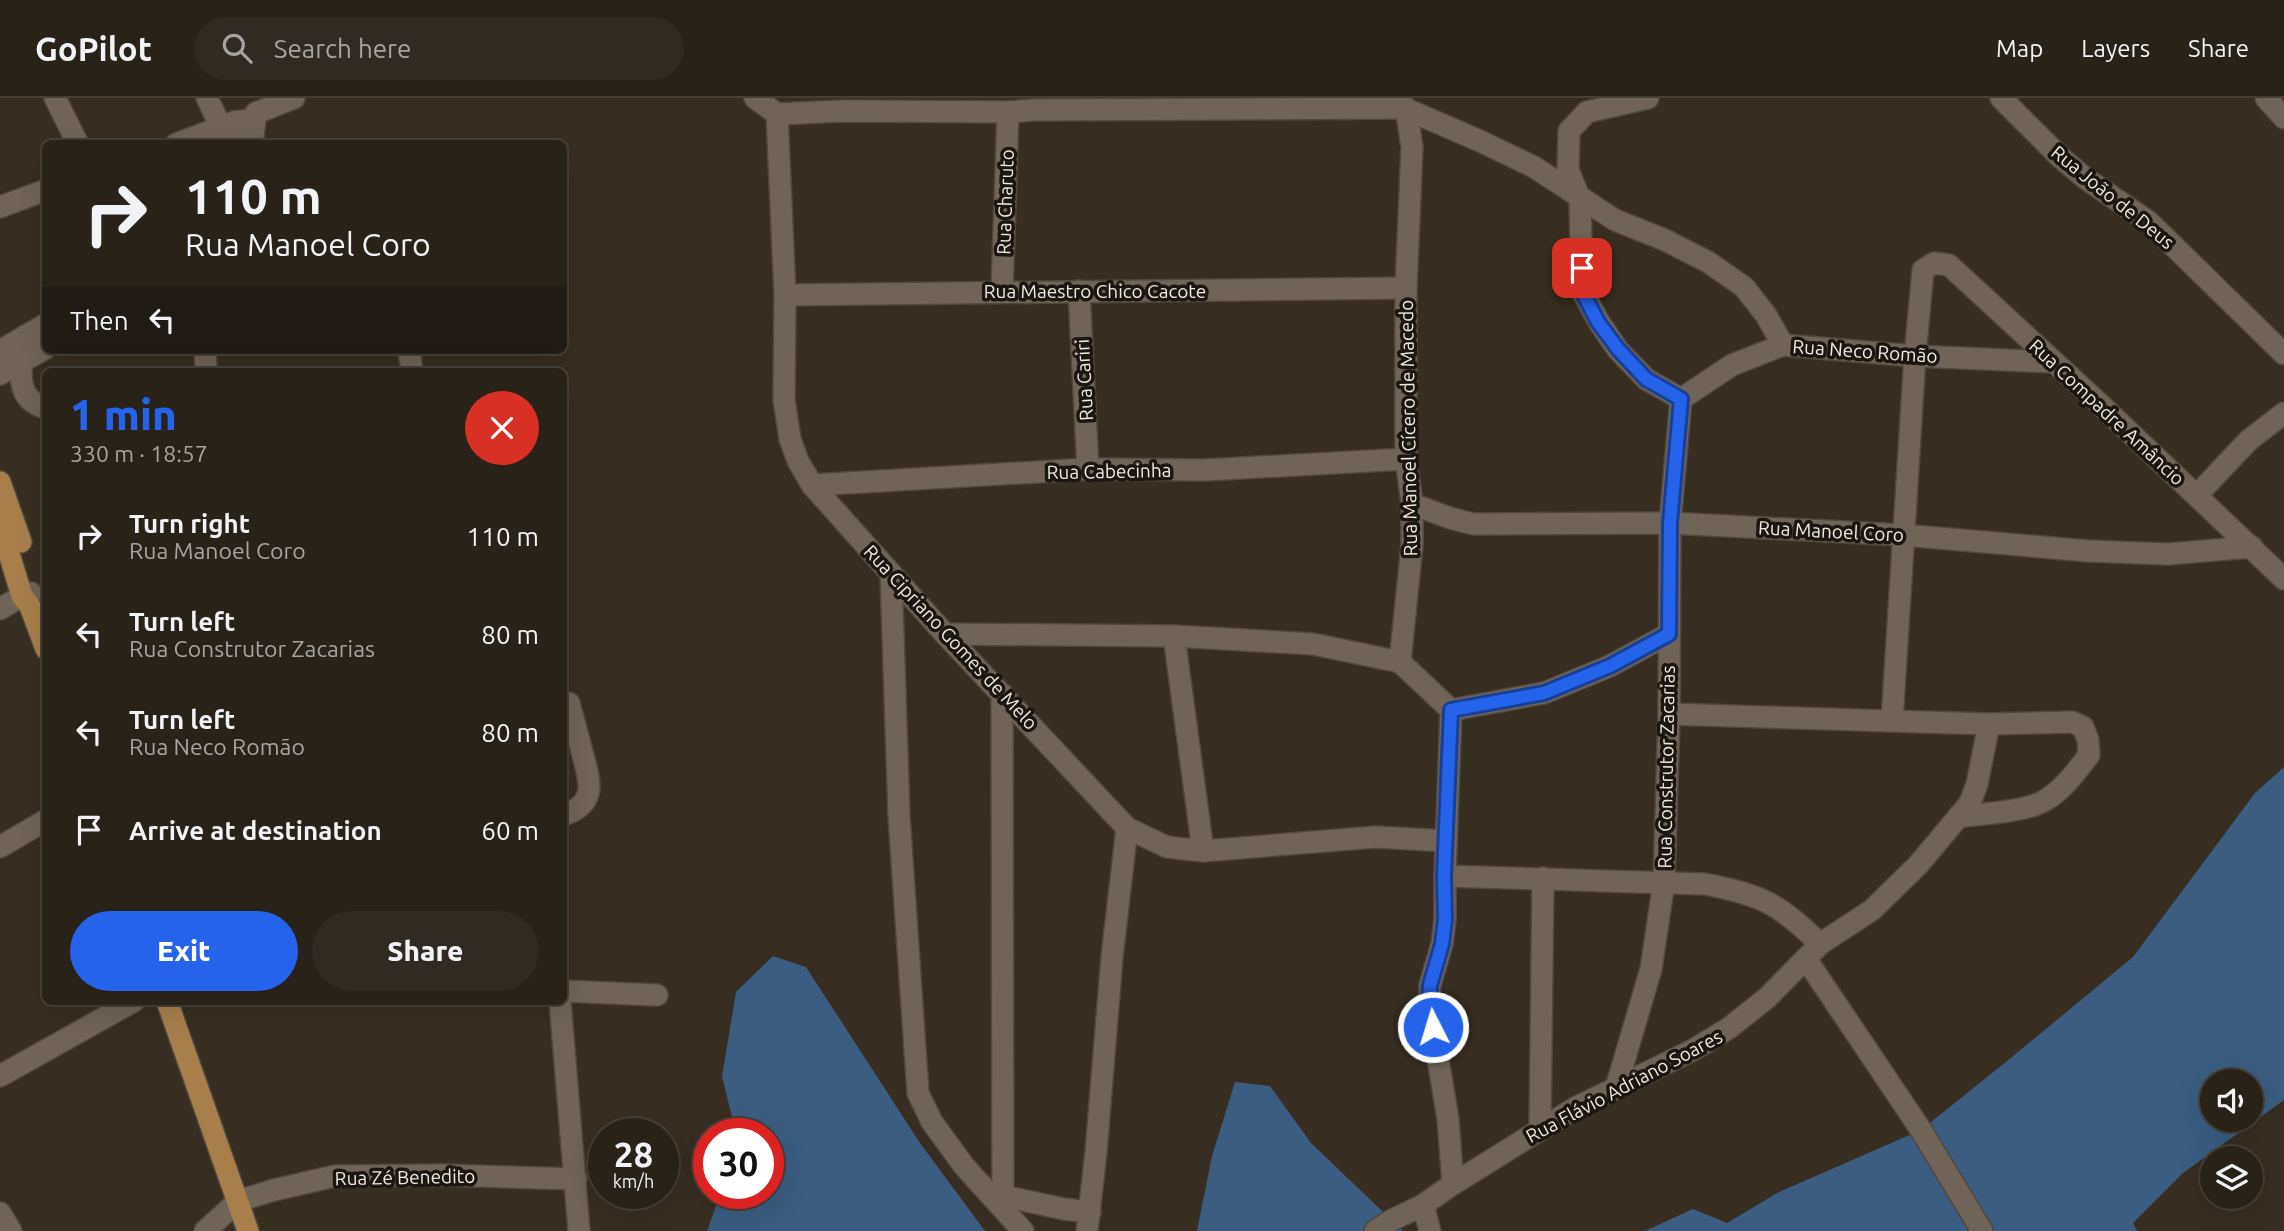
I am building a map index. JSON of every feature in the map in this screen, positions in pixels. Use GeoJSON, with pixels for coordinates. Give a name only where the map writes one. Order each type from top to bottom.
{"type":"FeatureCollection","features":[{"type":"Feature","properties":{"kind":"main road"},"geometry":{"type":"LineString","coordinates":[[0,482],[25,556],[28,598]]}},
{"type":"Feature","properties":{"kind":"main road"},"geometry":{"type":"LineString","coordinates":[[0,524],[42,638]]}},
{"type":"Feature","properties":{"kind":"main road"},"geometry":{"type":"LineString","coordinates":[[168,1005],[248,1231]]}},
{"type":"Feature","properties":{"kind":"street"},"geometry":{"type":"LineString","coordinates":[[55,98],[76,140]]}},
{"type":"Feature","properties":{"kind":"street"},"geometry":{"type":"LineString","coordinates":[[207,98],[229,131]]}},
{"type":"Feature","properties":{"kind":"street"},"geometry":{"type":"LineString","coordinates":[[192,140],[229,131],[250,120],[256,113],[294,98]]}},
{"type":"Feature","properties":{"kind":"street"},"geometry":{"type":"LineString","coordinates":[[755,98],[777,114],[843,111],[1008,112],[1035,104],[1406,108]]}},
{"type":"Feature","properties":{"kind":"street"},"geometry":{"type":"LineString","coordinates":[[1379,98],[1534,167],[1615,220],[1665,240],[1708,262],[1744,287],[1766,315],[1783,345]]}},
{"type":"Feature","properties":{"kind":"street"},"geometry":{"type":"LineString","coordinates":[[1648,98],[1587,112],[1569,131],[1568,170],[1580,199],[1582,291],[1598,322],[1618,349],[1646,379],[1681,399]]}},
{"type":"Feature","properties":{"kind":"street","name":"Rua João de Deus"},"geometry":{"type":"LineString","coordinates":[[2001,98],[2085,178],[2149,222],[2284,354]]}},
{"type":"Feature","properties":{"kind":"street"},"geometry":{"type":"LineString","coordinates":[[2266,98],[2284,118]]}},
{"type":"Feature","properties":{"kind":"street","name":"Rua Manoel Cícero de Macedo"},"geometry":{"type":"LineString","coordinates":[[1400,662],[1412,545],[1412,504],[1406,459],[1406,288],[1412,148],[1406,108]]}},
{"type":"Feature","properties":{"kind":"street","name":"Rua Charuto"},"geometry":{"type":"LineString","coordinates":[[1002,292],[1008,112]]}},
{"type":"Feature","properties":{"kind":"street"},"geometry":{"type":"LineString","coordinates":[[253,140],[256,113]]}},
{"type":"Feature","properties":{"kind":"street","name":"Rua Cipriano Gomes de Melo"},"geometry":{"type":"LineString","coordinates":[[777,114],[785,295],[784,400],[794,450],[812,485],[945,634],[1127,828],[1167,847],[1203,851],[1376,837],[1446,841]]}},
{"type":"Feature","properties":{"kind":"street"},"geometry":{"type":"LineString","coordinates":[[0,207],[42,191]]}},
{"type":"Feature","properties":{"kind":"street","name":"Rua Compadre Amâncio"},"geometry":{"type":"LineString","coordinates":[[1915,356],[1923,270],[1934,263],[1949,265],[2284,579]]}},
{"type":"Feature","properties":{"kind":"street","name":"Rua Maestro Chico Cacote"},"geometry":{"type":"LineString","coordinates":[[785,295],[1406,288]]}},
{"type":"Feature","properties":{"kind":"street","name":"Rua Cariri"},"geometry":{"type":"LineString","coordinates":[[1079,291],[1088,469]]}},
{"type":"Feature","properties":{"kind":"street"},"geometry":{"type":"LineString","coordinates":[[0,351],[42,326]]}},
{"type":"Feature","properties":{"kind":"street"},"geometry":{"type":"LineString","coordinates":[[25,336],[20,384],[26,398],[42,407]]}},
{"type":"Feature","properties":{"kind":"street","name":"Rua Neco Romão"},"geometry":{"type":"LineString","coordinates":[[1681,399],[1732,365],[1783,345],[1915,356],[2053,362]]}},
{"type":"Feature","properties":{"kind":"street"},"geometry":{"type":"LineString","coordinates":[[0,374],[42,350]]}},
{"type":"Feature","properties":{"kind":"street"},"geometry":{"type":"LineString","coordinates":[[1892,721],[1915,356]]}},
{"type":"Feature","properties":{"kind":"street","name":"Rua Construtor Zacarias"},"geometry":{"type":"LineString","coordinates":[[1616,1088],[1651,969],[1664,881],[1669,714],[1670,523],[1681,399]]}},
{"type":"Feature","properties":{"kind":"street"},"geometry":{"type":"LineString","coordinates":[[2197,495],[2249,440],[2284,413]]}},
{"type":"Feature","properties":{"kind":"street","name":"Rua Cabecinha"},"geometry":{"type":"LineString","coordinates":[[812,485],[1088,469],[1205,470],[1406,459]]}},
{"type":"Feature","properties":{"kind":"street","name":"Rua Manoel Coro"},"geometry":{"type":"LineString","coordinates":[[1412,504],[1473,524],[1670,523],[1903,535],[2088,551],[2168,554],[2252,547]]}},
{"type":"Feature","properties":{"kind":"street"},"geometry":{"type":"LineString","coordinates":[[891,573],[899,816],[918,1093],[932,1122],[964,1166],[1003,1202],[1023,1231]]}},
{"type":"Feature","properties":{"kind":"street"},"geometry":{"type":"LineString","coordinates":[[0,609],[28,598]]}},
{"type":"Feature","properties":{"kind":"street"},"geometry":{"type":"LineString","coordinates":[[945,634],[1174,636],[1313,644],[1400,662],[1451,710],[1444,876],[1445,919],[1442,944],[1430,985],[1429,1006],[1448,1119],[1453,1184]]}},
{"type":"Feature","properties":{"kind":"street"},"geometry":{"type":"LineString","coordinates":[[1451,710],[1544,693],[1610,666],[1669,634]]}},
{"type":"Feature","properties":{"kind":"street"},"geometry":{"type":"LineString","coordinates":[[1174,636],[1203,851]]}},
{"type":"Feature","properties":{"kind":"street"},"geometry":{"type":"LineString","coordinates":[[1002,694],[1003,1202]]}},
{"type":"Feature","properties":{"kind":"street"},"geometry":{"type":"LineString","coordinates":[[567,814],[576,811],[584,803],[591,782],[569,703]]}},
{"type":"Feature","properties":{"kind":"street"},"geometry":{"type":"LineString","coordinates":[[1669,714],[1989,724],[2072,722],[2083,727],[2088,740],[2089,755],[2070,780],[2042,802],[2005,811],[1958,817]]}},
{"type":"Feature","properties":{"kind":"street","name":"Rua Flávio Adriano Soares"},"geometry":{"type":"LineString","coordinates":[[1374,1231],[1423,1205],[1575,1108],[1693,1050],[1729,1028],[1766,998],[1813,951],[1872,910],[1918,865],[1970,803],[1977,784],[1989,724]]}},
{"type":"Feature","properties":{"kind":"street"},"geometry":{"type":"LineString","coordinates":[[0,847],[42,822]]}},
{"type":"Feature","properties":{"kind":"street"},"geometry":{"type":"LineString","coordinates":[[1003,1202],[1064,1209],[1089,1221],[1127,828]]}},
{"type":"Feature","properties":{"kind":"street"},"geometry":{"type":"LineString","coordinates":[[1444,876],[1705,884],[1744,892],[1771,902],[1802,926],[1813,951],[1982,1231]]}},
{"type":"Feature","properties":{"kind":"street"},"geometry":{"type":"LineString","coordinates":[[1539,1129],[1542,878]]}},
{"type":"Feature","properties":{"kind":"street"},"geometry":{"type":"LineString","coordinates":[[567,992],[657,995]]}},
{"type":"Feature","properties":{"kind":"street"},"geometry":{"type":"LineString","coordinates":[[0,1076],[127,1005]]}},
{"type":"Feature","properties":{"kind":"street"},"geometry":{"type":"LineString","coordinates":[[560,1005],[579,1231]]}},
{"type":"Feature","properties":{"kind":"street","name":"Rua Zé Benedito"},"geometry":{"type":"LineString","coordinates":[[238,1201],[335,1176],[442,1175],[576,1179]]}},
{"type":"Feature","properties":{"kind":"street"},"geometry":{"type":"LineString","coordinates":[[205,1231],[238,1201]]}},
{"type":"Feature","properties":{"kind":"street"},"geometry":{"type":"LineString","coordinates":[[1423,1205],[1430,1231]]}},
{"type":"Feature","properties":{"kind":"street"},"geometry":{"type":"LineString","coordinates":[[0,1213],[11,1231]]}},
{"type":"Feature","properties":{"kind":"water"},"geometry":{"type":"Polygon","coordinates":[[[2284,767],[2284,1100],[2263,1115],[2263,1069],[2200,1069],[2200,1132],[2240,1132],[2220,1146],[2200,1146],[2200,1161],[2183,1173],[2133,1223],[2137,1231],[1645,1231],[1693,1209],[1727,1223],[1779,1192],[1921,1130],[2133,957],[2255,793],[2284,767]]]}},
{"type":"Feature","properties":{"kind":"water"},"geometry":{"type":"Polygon","coordinates":[[[773,956],[806,967],[920,1143],[985,1231],[707,1231],[715,1209],[784,1209],[784,1118],[732,1118],[722,1076],[736,992],[773,956]]]}},
{"type":"Feature","properties":{"kind":"water"},"geometry":{"type":"Polygon","coordinates":[[[1235,1082],[1270,1086],[1311,1143],[1403,1231],[1197,1231],[1212,1156],[1235,1082]]]}},
{"type":"Feature","properties":{"kind":"route"},"geometry":{"type":"LineString","coordinates":[[1433,1027],[1429,1006],[1430,985],[1442,944],[1445,919],[1444,876],[1451,710],[1544,693],[1610,666],[1669,634],[1670,523],[1681,399],[1646,379],[1618,349],[1598,322],[1582,291],[1582,268]]}}]}
